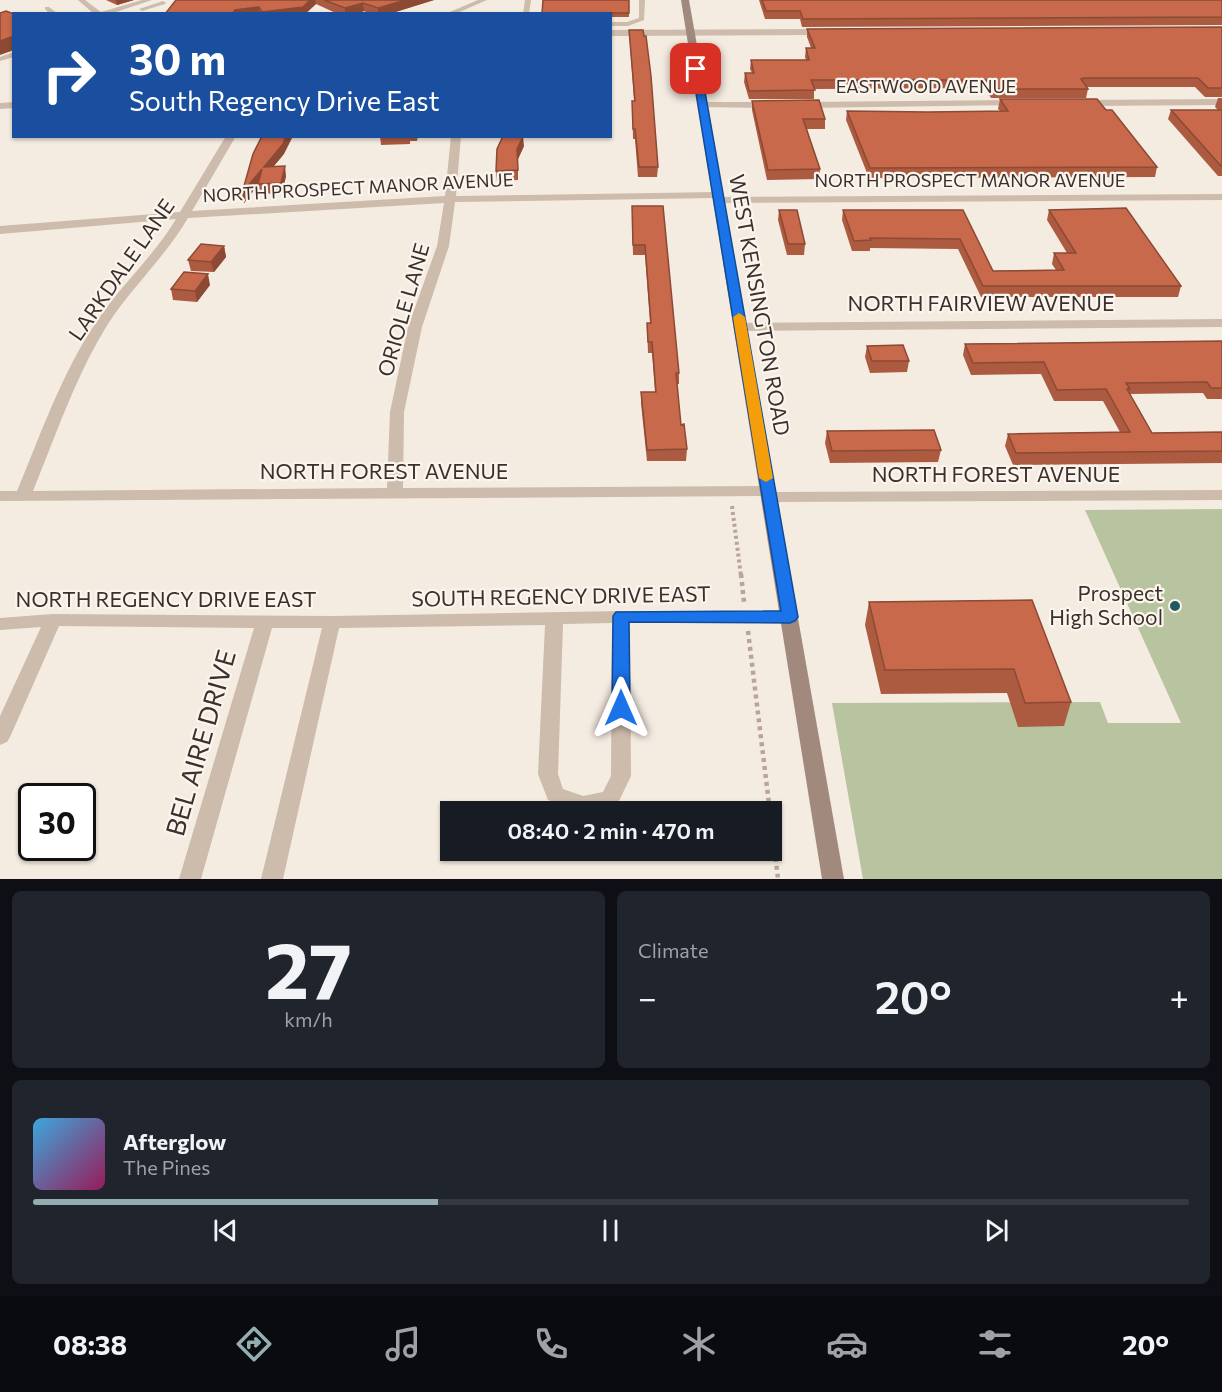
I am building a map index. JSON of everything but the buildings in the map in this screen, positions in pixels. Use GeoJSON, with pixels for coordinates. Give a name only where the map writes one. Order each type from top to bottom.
{"type":"FeatureCollection","features":[{"type":"Feature","properties":{"kind":"main road","name":"WEST KENSINGTON ROAD"},"geometry":{"type":"LineString","coordinates":[[685,0],[833,879]]}},
{"type":"Feature","properties":{"kind":"street"},"geometry":{"type":"LineString","coordinates":[[612,33],[832,32]]}},
{"type":"Feature","properties":{"kind":"street"},"geometry":{"type":"LineString","coordinates":[[1069,103],[1222,102]]}},
{"type":"Feature","properties":{"kind":"street","name":"EASTWOOD AVENUE"},"geometry":{"type":"LineString","coordinates":[[703,105],[1033,103]]}},
{"type":"Feature","properties":{"kind":"street","name":"LARKDALE LANE"},"geometry":{"type":"LineString","coordinates":[[23,495],[73,376],[103,322],[167,244],[230,138]]}},
{"type":"Feature","properties":{"kind":"street","name":"ORIOLE LANE"},"geometry":{"type":"LineString","coordinates":[[395,494],[397,412],[415,327],[443,246],[456,138]]}},
{"type":"Feature","properties":{"kind":"street","name":"NORTH PROSPECT MANOR AVENUE"},"geometry":{"type":"LineString","coordinates":[[0,230],[186,214],[450,199],[1222,197]]}},
{"type":"Feature","properties":{"kind":"street","name":"NORTH FAIRVIEW AVENUE"},"geometry":{"type":"LineString","coordinates":[[740,327],[1222,323]]}},
{"type":"Feature","properties":{"kind":"street","name":"NORTH FOREST AVENUE"},"geometry":{"type":"LineString","coordinates":[[0,496],[1222,495]]}},
{"type":"Feature","properties":{"kind":"street"},"geometry":{"type":"LineString","coordinates":[[554,619],[548,774],[555,794],[582,805],[610,799],[621,776],[621,616]]}},
{"type":"Feature","properties":{"kind":"street","name":"SOUTH REGENCY DRIVE EAST"},"geometry":{"type":"LineString","coordinates":[[332,622],[621,616],[790,617]]}},
{"type":"Feature","properties":{"kind":"street"},"geometry":{"type":"LineString","coordinates":[[0,737],[53,621]]}},
{"type":"Feature","properties":{"kind":"street","name":"NORTH REGENCY DRIVE EAST"},"geometry":{"type":"LineString","coordinates":[[0,624],[53,621],[332,622]]}},
{"type":"Feature","properties":{"kind":"street","name":"BEL AIRE DRIVE"},"geometry":{"type":"LineString","coordinates":[[190,879],[265,622]]}},
{"type":"Feature","properties":{"kind":"street"},"geometry":{"type":"LineString","coordinates":[[272,879],[332,622]]}},
{"type":"Feature","properties":{"kind":"lane"},"geometry":{"type":"LineString","coordinates":[[81,0],[97,12]]}},
{"type":"Feature","properties":{"kind":"lane"},"geometry":{"type":"LineString","coordinates":[[101,12],[135,0]]}},
{"type":"Feature","properties":{"kind":"lane"},"geometry":{"type":"LineString","coordinates":[[102,12],[149,0]]}},
{"type":"Feature","properties":{"kind":"lane"},"geometry":{"type":"LineString","coordinates":[[453,12],[484,0]]}},
{"type":"Feature","properties":{"kind":"lane"},"geometry":{"type":"LineString","coordinates":[[612,24],[628,24],[642,19],[642,0]]}},
{"type":"Feature","properties":{"kind":"lane"},"geometry":{"type":"LineString","coordinates":[[132,12],[161,1]]}},
{"type":"Feature","properties":{"kind":"lane"},"geometry":{"type":"LineString","coordinates":[[47,8],[52,12]]}},
{"type":"Feature","properties":{"kind":"path"},"geometry":{"type":"LineString","coordinates":[[732,503],[769,801]]}},
{"type":"Feature","properties":{"kind":"path"},"geometry":{"type":"LineString","coordinates":[[776,861],[778,879]]}},
{"type":"Feature","properties":{"kind":"green space","name":"Prospect High School"},"geometry":{"type":"Polygon","coordinates":[[[1222,509],[1222,879],[863,879],[832,703],[1100,702],[1108,723],[1181,723],[1085,510],[1222,509]]]}},
{"type":"Feature","properties":{"kind":"slow traffic"},"geometry":{"type":"LineString","coordinates":[[739,317],[766,478]]}},
{"type":"Feature","properties":{"kind":"place","name":"Prospect High School"},"geometry":{"type":"Point","coordinates":[1175,606]}},
{"type":"Feature","properties":{"kind":"route"},"geometry":{"type":"LineString","coordinates":[[621,708],[621,616],[790,617],[696,69]]}}]}
